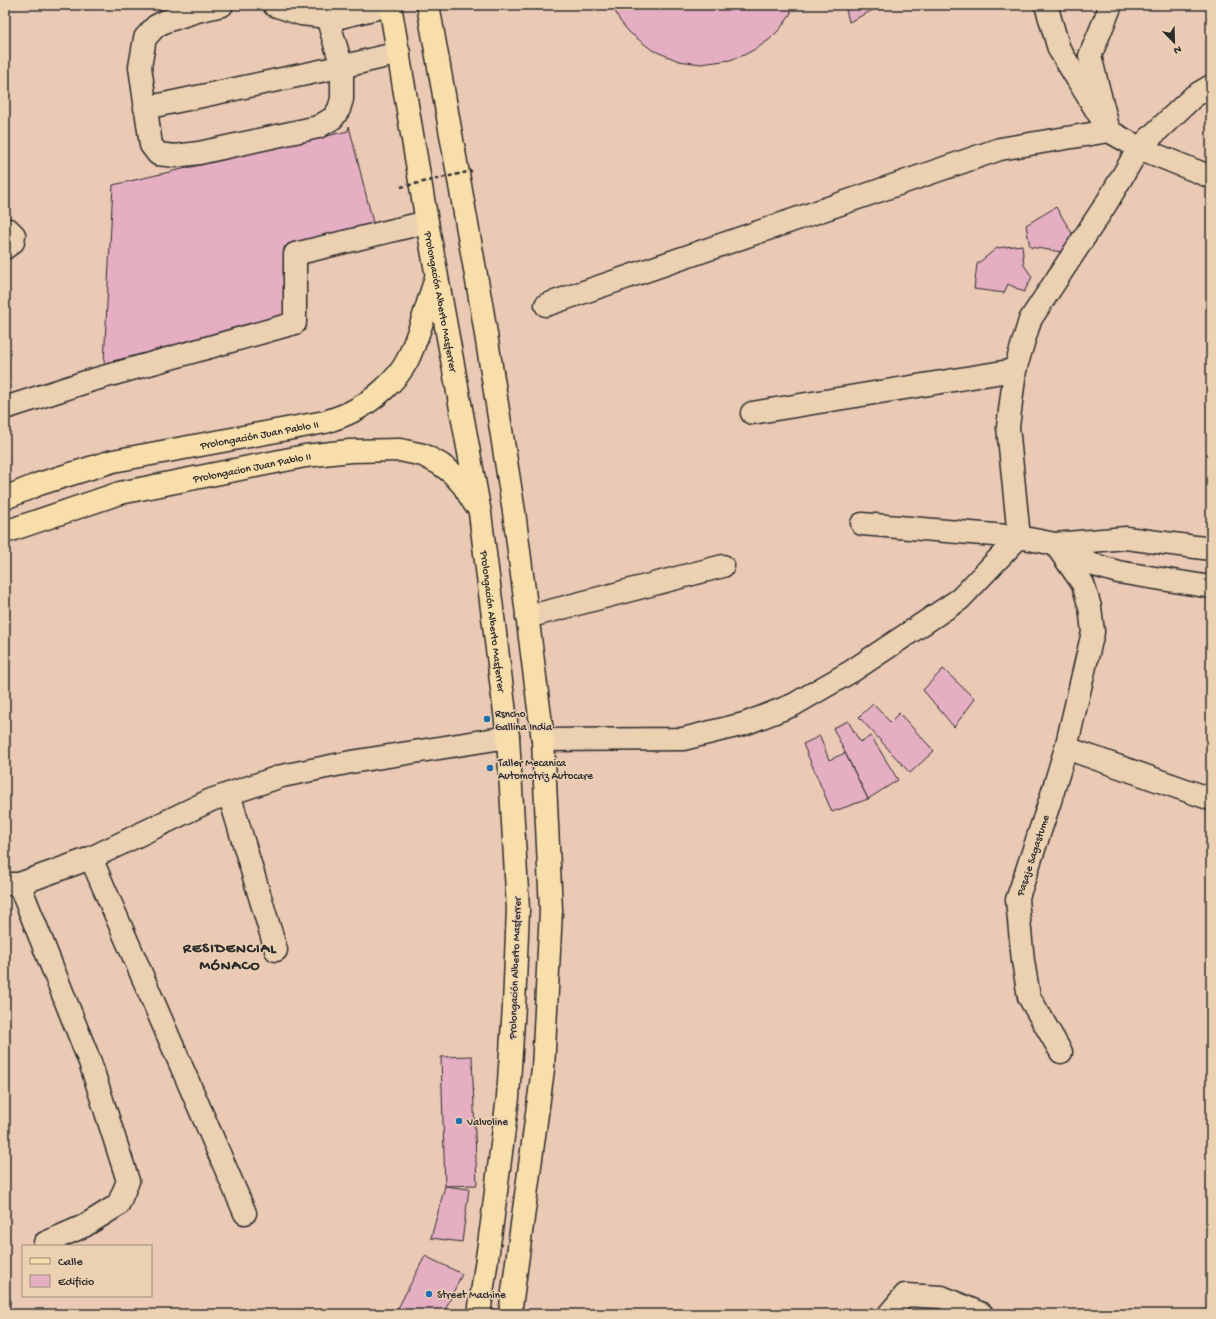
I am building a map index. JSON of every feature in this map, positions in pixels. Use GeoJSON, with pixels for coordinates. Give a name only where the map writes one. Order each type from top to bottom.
{"type":"FeatureCollection","features":[{"type":"Feature","properties":{"kind":"main road","name":"Prolongación Alberto Masferrer"},"geometry":{"type":"LineString","coordinates":[[390,5],[427,222],[480,513],[508,737],[518,909],[514,1006],[508,1097],[479,1314]]}},
{"type":"Feature","properties":{"kind":"main road"},"geometry":{"type":"LineString","coordinates":[[428,5],[482,309],[514,512],[543,740],[551,910],[543,1061],[510,1314]]}},
{"type":"Feature","properties":{"kind":"main road","name":"Prolongación Juan Pablo II"},"geometry":{"type":"LineString","coordinates":[[5,498],[38,484],[114,461],[325,422],[350,413],[378,394],[408,360],[437,275]]}},
{"type":"Feature","properties":{"kind":"main road","name":"Prolongacion Juan Pablo II"},"geometry":{"type":"LineString","coordinates":[[5,532],[120,494],[305,456],[350,451],[400,450],[423,455],[440,464],[452,473],[463,485],[480,513]]}},
{"type":"Feature","properties":{"kind":"street"},"geometry":{"type":"LineString","coordinates":[[222,5],[166,20],[156,26],[145,38],[140,68],[151,145],[158,154],[175,156],[199,153],[318,127],[333,118],[339,109],[342,100],[342,67],[327,17]]}},
{"type":"Feature","properties":{"kind":"street"},"geometry":{"type":"LineString","coordinates":[[274,5],[301,14],[336,18],[390,5]]}},
{"type":"Feature","properties":{"kind":"street"},"geometry":{"type":"LineString","coordinates":[[1046,5],[1059,49],[1109,130],[1139,148],[1211,177]]}},
{"type":"Feature","properties":{"kind":"street"},"geometry":{"type":"LineString","coordinates":[[1109,130],[1090,56],[1111,5]]}},
{"type":"Feature","properties":{"kind":"street"},"geometry":{"type":"LineString","coordinates":[[145,108],[342,67],[399,53]]}},
{"type":"Feature","properties":{"kind":"street"},"geometry":{"type":"LineString","coordinates":[[543,740],[683,739],[744,724],[793,705],[852,671],[960,599],[1019,537],[1008,427],[1016,370],[1030,320],[1106,204],[1139,148],[1194,96],[1211,86]]}},
{"type":"Feature","properties":{"kind":"street"},"geometry":{"type":"LineString","coordinates":[[546,305],[1000,149],[1109,130]]}},
{"type":"Feature","properties":{"kind":"street"},"geometry":{"type":"LineString","coordinates":[[5,408],[89,381],[295,323],[295,254],[427,222]]}},
{"type":"Feature","properties":{"kind":"street"},"geometry":{"type":"LineString","coordinates":[[5,230],[9,230],[14,234],[13,242],[5,248]]}},
{"type":"Feature","properties":{"kind":"street"},"geometry":{"type":"LineString","coordinates":[[752,413],[1016,370]]}},
{"type":"Feature","properties":{"kind":"street"},"geometry":{"type":"LineString","coordinates":[[862,524],[1019,537],[1055,544],[1126,538],[1211,549]]}},
{"type":"Feature","properties":{"kind":"street"},"geometry":{"type":"LineString","coordinates":[[1055,544],[1084,562],[1118,572],[1211,587]]}},
{"type":"Feature","properties":{"kind":"street","name":"Pasaje Sagastume"},"geometry":{"type":"LineString","coordinates":[[1055,544],[1083,584],[1090,607],[1093,632],[1066,748],[1017,900],[1023,961],[1029,997],[1061,1052]]}},
{"type":"Feature","properties":{"kind":"street"},"geometry":{"type":"LineString","coordinates":[[527,616],[722,566]]}},
{"type":"Feature","properties":{"kind":"street"},"geometry":{"type":"LineString","coordinates":[[45,1243],[84,1226],[118,1205],[128,1181],[90,1062],[12,884],[91,858],[211,800],[282,776],[351,762],[508,737]]}},
{"type":"Feature","properties":{"kind":"street"},"geometry":{"type":"LineString","coordinates":[[1066,748],[1211,800]]}},
{"type":"Feature","properties":{"kind":"street"},"geometry":{"type":"LineString","coordinates":[[229,794],[276,950]]}},
{"type":"Feature","properties":{"kind":"street"},"geometry":{"type":"LineString","coordinates":[[91,858],[245,1213]]}},
{"type":"Feature","properties":{"kind":"street"},"geometry":{"type":"LineString","coordinates":[[889,1314],[906,1296],[942,1297],[982,1314]]}},
{"type":"Feature","properties":{"kind":"path"},"geometry":{"type":"LineString","coordinates":[[400,187],[472,171]]}},
{"type":"Feature","properties":{"kind":"building"},"geometry":{"type":"Polygon","coordinates":[[[612,5],[795,5],[779,30],[769,40],[757,48],[730,60],[701,64],[679,61],[652,50],[629,32],[620,21],[612,5]]]}},
{"type":"Feature","properties":{"kind":"building"},"geometry":{"type":"Polygon","coordinates":[[[845,5],[883,5],[849,22],[845,5]]]}},
{"type":"Feature","properties":{"kind":"building"},"geometry":{"type":"Polygon","coordinates":[[[349,126],[373,223],[284,247],[290,319],[104,363],[113,185],[348,131],[349,126]]]}},
{"type":"Feature","properties":{"kind":"building"},"geometry":{"type":"Polygon","coordinates":[[[1056,207],[1073,235],[1062,252],[1030,247],[1026,225],[1056,207]]]}},
{"type":"Feature","properties":{"kind":"building"},"geometry":{"type":"Polygon","coordinates":[[[1022,245],[1024,265],[1032,277],[1024,292],[1008,284],[1004,293],[974,289],[977,264],[997,248],[1022,245]]]}},
{"type":"Feature","properties":{"kind":"building"},"geometry":{"type":"Polygon","coordinates":[[[943,669],[975,699],[954,727],[923,690],[943,669]]]}},
{"type":"Feature","properties":{"kind":"building"},"geometry":{"type":"Polygon","coordinates":[[[873,704],[890,722],[899,713],[934,751],[910,773],[859,717],[873,704]]]}},
{"type":"Feature","properties":{"kind":"building"},"geometry":{"type":"Polygon","coordinates":[[[848,721],[860,742],[871,736],[898,780],[868,799],[833,728],[848,721]]]}},
{"type":"Feature","properties":{"kind":"building"},"geometry":{"type":"Polygon","coordinates":[[[820,736],[829,760],[845,753],[868,799],[832,812],[803,744],[820,736]]]}},
{"type":"Feature","properties":{"kind":"building","name":"Valvoline"},"geometry":{"type":"Polygon","coordinates":[[[472,1056],[477,1185],[445,1186],[441,1057],[472,1056]]]}},
{"type":"Feature","properties":{"kind":"building"},"geometry":{"type":"Polygon","coordinates":[[[445,1186],[469,1189],[462,1242],[431,1238],[445,1186]]]}},
{"type":"Feature","properties":{"kind":"building","name":"Street Machine"},"geometry":{"type":"Polygon","coordinates":[[[425,1256],[462,1274],[443,1314],[395,1314],[425,1256]]]}},
{"type":"Feature","properties":{"kind":"place","name":"Rsncho Gallina India"},"geometry":{"type":"Point","coordinates":[487,719]}},
{"type":"Feature","properties":{"kind":"place","name":"Taller Mecanica Automotriz Autocare"},"geometry":{"type":"Point","coordinates":[490,768]}},
{"type":"Feature","properties":{"kind":"place","name":"Valvoline"},"geometry":{"type":"Point","coordinates":[459,1121]}},
{"type":"Feature","properties":{"kind":"place","name":"Street Machine"},"geometry":{"type":"Point","coordinates":[429,1294]}},
{"type":"Feature","properties":{"kind":"district","name":"RESIDENCIAL MÓNACO"},"geometry":{"type":"Point","coordinates":[230,956]}}]}
